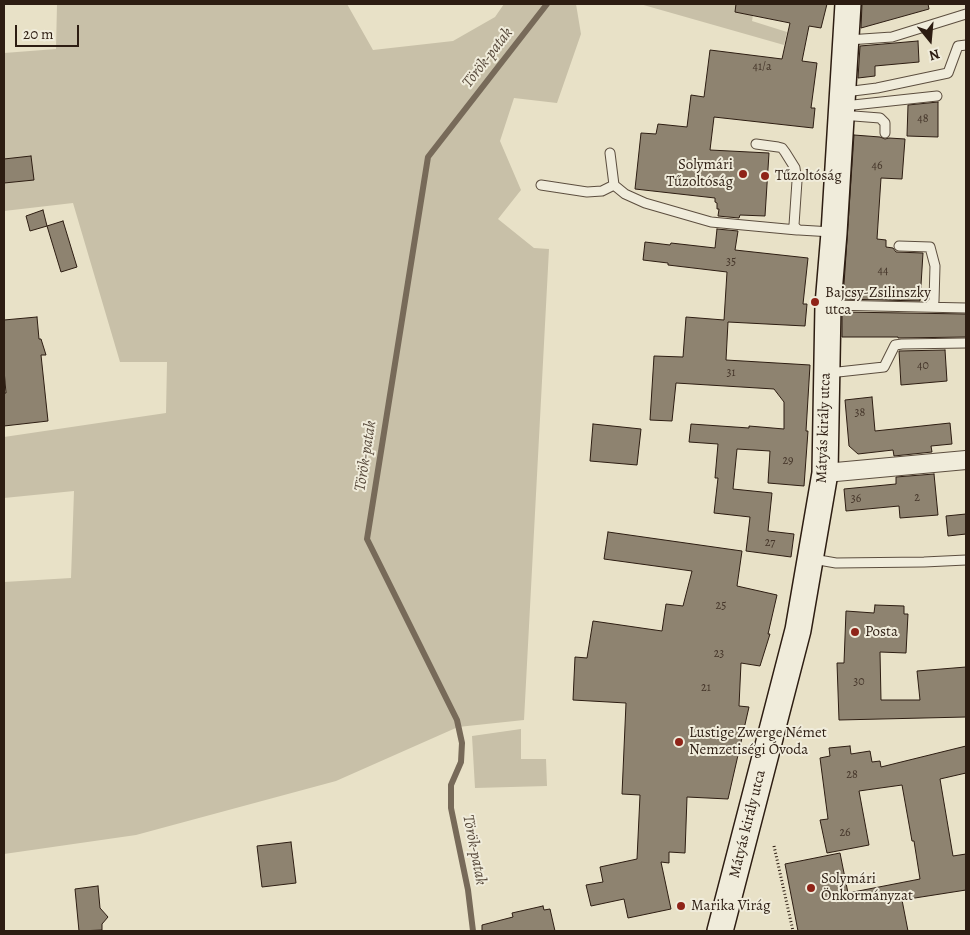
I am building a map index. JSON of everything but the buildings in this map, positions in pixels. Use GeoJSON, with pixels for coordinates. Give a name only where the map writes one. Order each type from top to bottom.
{"type":"FeatureCollection","features":[{"type":"Feature","properties":{"kind":"main road","name":"Mátyás király utca"},"geometry":{"type":"LineString","coordinates":[[720,931],[798,630],[825,473],[828,304],[848,4]]}},
{"type":"Feature","properties":{"kind":"street"},"geometry":{"type":"LineString","coordinates":[[825,473],[966,460]]}},
{"type":"Feature","properties":{"kind":"lane"},"geometry":{"type":"LineString","coordinates":[[846,40],[892,37],[966,14]]}},
{"type":"Feature","properties":{"kind":"lane"},"geometry":{"type":"LineString","coordinates":[[842,105],[877,88],[948,73],[958,46],[966,45]]}},
{"type":"Feature","properties":{"kind":"lane"},"geometry":{"type":"LineString","coordinates":[[842,105],[937,96]]}},
{"type":"Feature","properties":{"kind":"lane"},"geometry":{"type":"LineString","coordinates":[[842,105],[880,118],[885,123],[884,134]]}},
{"type":"Feature","properties":{"kind":"lane"},"geometry":{"type":"LineString","coordinates":[[756,144],[782,148],[795,168],[797,181],[794,225],[798,230]]}},
{"type":"Feature","properties":{"kind":"lane"},"geometry":{"type":"LineString","coordinates":[[610,153],[614,185],[625,194],[644,203],[711,222],[834,233]]}},
{"type":"Feature","properties":{"kind":"lane"},"geometry":{"type":"LineString","coordinates":[[541,185],[587,192],[602,191],[614,185]]}},
{"type":"Feature","properties":{"kind":"lane"},"geometry":{"type":"LineString","coordinates":[[899,246],[930,247],[935,266],[934,301],[929,307]]}},
{"type":"Feature","properties":{"kind":"lane"},"geometry":{"type":"LineString","coordinates":[[828,304],[966,308]]}},
{"type":"Feature","properties":{"kind":"lane"},"geometry":{"type":"LineString","coordinates":[[826,373],[884,367],[895,345],[966,343]]}},
{"type":"Feature","properties":{"kind":"lane"},"geometry":{"type":"LineString","coordinates":[[810,558],[836,563],[966,560]]}},
{"type":"Feature","properties":{"kind":"path"},"geometry":{"type":"LineString","coordinates":[[774,846],[793,931]]}},
{"type":"Feature","properties":{"kind":"shaded area"},"geometry":{"type":"Polygon","coordinates":[[[57,4],[347,4],[373,50],[453,41],[495,17],[504,4],[576,4],[581,34],[557,103],[514,98],[500,141],[521,190],[498,219],[534,248],[549,249],[524,720],[458,727],[336,781],[136,835],[4,854],[4,582],[71,578],[74,491],[4,498],[4,437],[166,413],[167,362],[120,362],[73,203],[4,211],[4,53],[56,49],[57,4]]]}},
{"type":"Feature","properties":{"kind":"shaded area"},"geometry":{"type":"Polygon","coordinates":[[[640,4],[755,4],[752,21],[787,32],[784,45],[640,4]]]}},
{"type":"Feature","properties":{"kind":"shaded area"},"geometry":{"type":"Polygon","coordinates":[[[521,729],[521,759],[546,759],[547,786],[475,788],[472,736],[521,729]]]}},
{"type":"Feature","properties":{"kind":"waterway","name":"Török-patak"},"geometry":{"type":"LineString","coordinates":[[473,931],[468,890],[451,808],[451,785],[461,762],[462,743],[457,720],[367,539],[428,157],[547,4]]}},
{"type":"Feature","properties":{"kind":"place","name":"Solymári Tűzoltóság"},"geometry":{"type":"Point","coordinates":[743,174]}},
{"type":"Feature","properties":{"kind":"place","name":"Tűzoltóság"},"geometry":{"type":"Point","coordinates":[765,176]}},
{"type":"Feature","properties":{"kind":"place","name":"Bajcsy-Zsilinszky utca"},"geometry":{"type":"Point","coordinates":[815,302]}},
{"type":"Feature","properties":{"kind":"place","name":"Posta"},"geometry":{"type":"Point","coordinates":[855,632]}},
{"type":"Feature","properties":{"kind":"place","name":"Lustige Zwerge Német Nemzetiségi Óvoda"},"geometry":{"type":"Point","coordinates":[679,742]}},
{"type":"Feature","properties":{"kind":"place","name":"Solymári Önkormányzat"},"geometry":{"type":"Point","coordinates":[811,888]}},
{"type":"Feature","properties":{"kind":"place","name":"Marika Virág"},"geometry":{"type":"Point","coordinates":[681,906]}}]}
